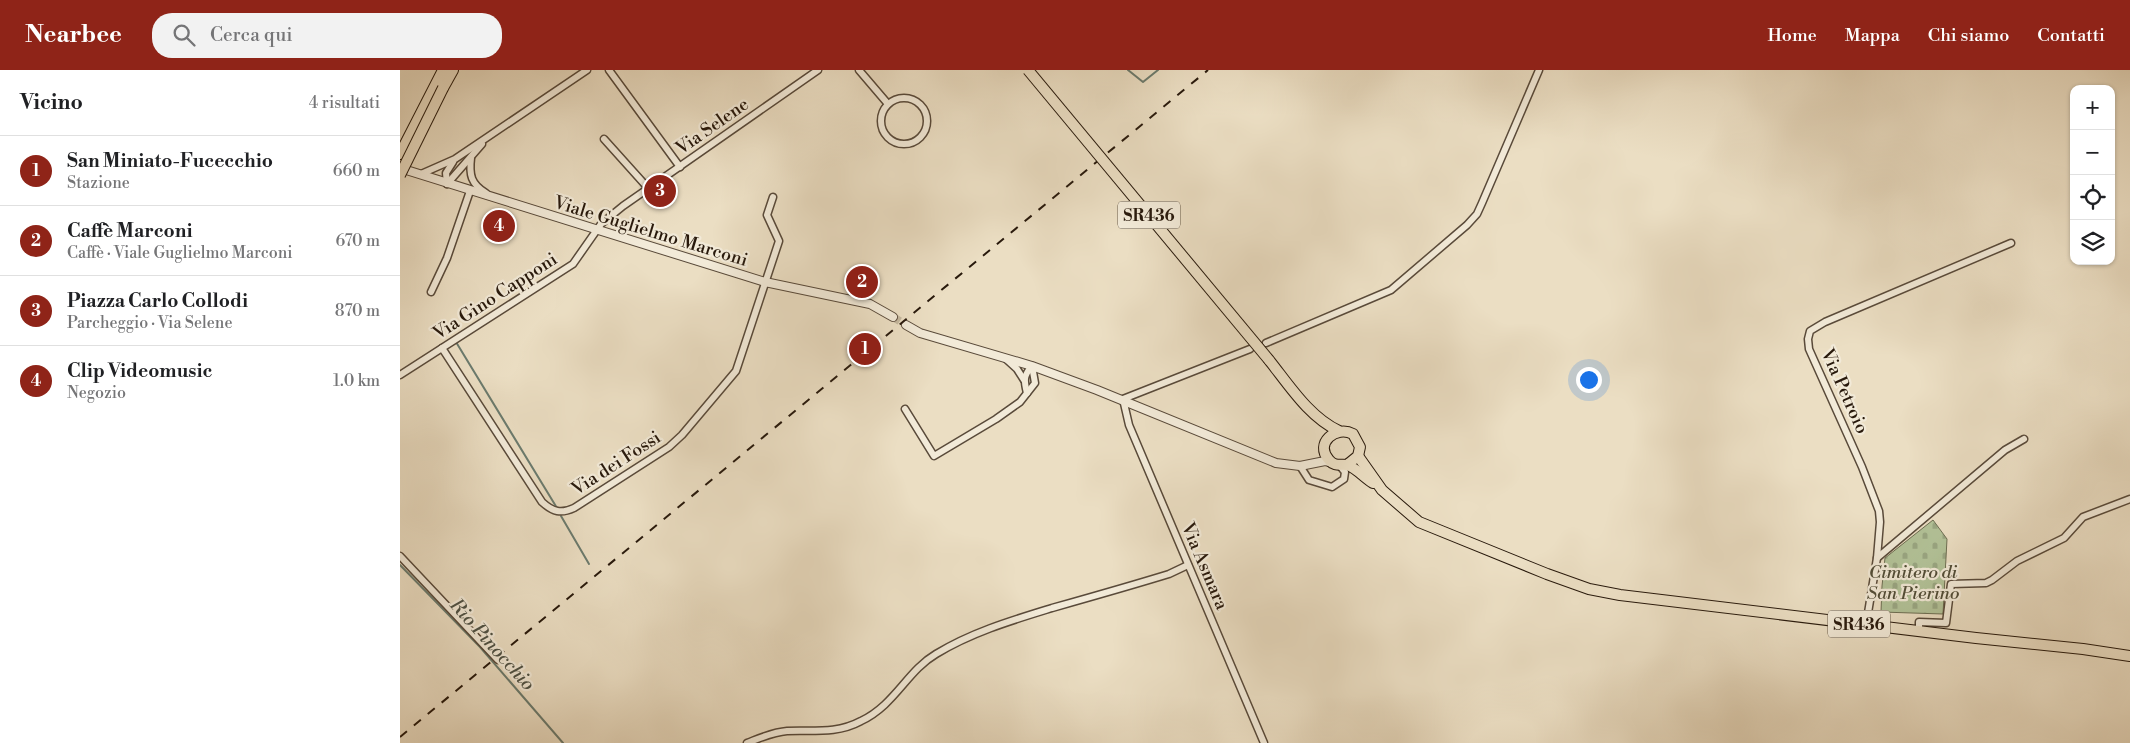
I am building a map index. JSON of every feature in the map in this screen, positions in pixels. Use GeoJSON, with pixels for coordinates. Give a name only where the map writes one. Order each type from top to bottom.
{"type":"FeatureCollection","features":[{"type":"Feature","properties":{"kind":"main road"},"geometry":{"type":"LineString","coordinates":[[400,175],[438,87],[442,70]]}},
{"type":"Feature","properties":{"kind":"main road"},"geometry":{"type":"LineString","coordinates":[[400,154],[438,87],[453,70]]}},
{"type":"Feature","properties":{"kind":"main road","name":"SR436"},"geometry":{"type":"LineString","coordinates":[[1028,70],[1308,407],[1317,421],[1325,443],[1326,456],[1382,490],[1419,522],[1546,574],[1586,588],[1620,595],[2130,656]]}},
{"type":"Feature","properties":{"kind":"main road","name":"SR436"},"geometry":{"type":"LineString","coordinates":[[1308,407],[1325,423],[1339,431],[1348,432],[1356,438],[1360,447],[1358,456],[1382,490]]}},
{"type":"Feature","properties":{"kind":"main road"},"geometry":{"type":"LineString","coordinates":[[1325,443],[1331,434],[1339,431]]}},
{"type":"Feature","properties":{"kind":"main road"},"geometry":{"type":"LineString","coordinates":[[1340,465],[1358,456]]}},
{"type":"Feature","properties":{"kind":"street"},"geometry":{"type":"LineString","coordinates":[[421,174],[456,159],[587,70]]}},
{"type":"Feature","properties":{"kind":"street"},"geometry":{"type":"LineString","coordinates":[[609,70],[680,167]]}},
{"type":"Feature","properties":{"kind":"street","name":"Via Selene"},"geometry":{"type":"LineString","coordinates":[[596,230],[623,206],[818,70]]}},
{"type":"Feature","properties":{"kind":"street"},"geometry":{"type":"LineString","coordinates":[[859,70],[888,104]]}},
{"type":"Feature","properties":{"kind":"street"},"geometry":{"type":"LineString","coordinates":[[1266,343],[1391,290],[1468,225],[1477,214],[1539,70]]}},
{"type":"Feature","properties":{"kind":"street"},"geometry":{"type":"LineString","coordinates":[[902,98],[916,102],[921,106],[927,120],[923,134],[918,139],[904,144],[896,143],[884,133],[881,118],[888,104],[902,98]]}},
{"type":"Feature","properties":{"kind":"street"},"geometry":{"type":"LineString","coordinates":[[447,184],[471,158],[485,139]]}},
{"type":"Feature","properties":{"kind":"street"},"geometry":{"type":"LineString","coordinates":[[604,139],[648,188]]}},
{"type":"Feature","properties":{"kind":"street"},"geometry":{"type":"LineString","coordinates":[[471,158],[469,171],[472,180],[481,190],[496,199]]}},
{"type":"Feature","properties":{"kind":"street"},"geometry":{"type":"LineString","coordinates":[[447,184],[448,168],[456,159]]}},
{"type":"Feature","properties":{"kind":"street","name":"Viale Guglielmo Marconi"},"geometry":{"type":"LineString","coordinates":[[400,168],[765,282],[870,304],[882,309],[893,317]]}},
{"type":"Feature","properties":{"kind":"street"},"geometry":{"type":"LineString","coordinates":[[431,292],[446,258],[470,191]]}},
{"type":"Feature","properties":{"kind":"street","name":"Via dei Fossi"},"geometry":{"type":"LineString","coordinates":[[442,348],[542,502],[553,511],[559,512],[574,508],[639,467],[677,440],[736,371],[779,241],[767,215],[774,197]]}},
{"type":"Feature","properties":{"kind":"street","name":"Via Gino Capponi"},"geometry":{"type":"LineString","coordinates":[[400,375],[573,264],[596,230]]}},
{"type":"Feature","properties":{"kind":"street","name":"Via Petroio"},"geometry":{"type":"LineString","coordinates":[[1866,624],[1877,558],[1879,511],[1859,458],[1809,349],[1808,339],[1810,331],[1825,322],[2010,243]]}},
{"type":"Feature","properties":{"kind":"street"},"geometry":{"type":"LineString","coordinates":[[906,325],[920,333],[1046,371],[1123,400],[1276,463],[1302,466],[1325,461],[1340,465],[1345,472],[1344,479],[1332,487],[1309,480],[1302,466]]}},
{"type":"Feature","properties":{"kind":"street"},"geometry":{"type":"LineString","coordinates":[[1123,400],[1250,349]]}},
{"type":"Feature","properties":{"kind":"street"},"geometry":{"type":"LineString","coordinates":[[1005,358],[1017,369],[1024,380],[1027,393]]}},
{"type":"Feature","properties":{"kind":"street"},"geometry":{"type":"LineString","coordinates":[[1024,380],[1025,373],[1032,366]]}},
{"type":"Feature","properties":{"kind":"street"},"geometry":{"type":"LineString","coordinates":[[1032,366],[1035,383]]}},
{"type":"Feature","properties":{"kind":"street"},"geometry":{"type":"LineString","coordinates":[[905,409],[934,456],[996,419],[1020,402],[1046,371]]}},
{"type":"Feature","properties":{"kind":"street","name":"Via Asmara"},"geometry":{"type":"LineString","coordinates":[[1123,400],[1129,425],[1264,743]]}},
{"type":"Feature","properties":{"kind":"street"},"geometry":{"type":"LineString","coordinates":[[1877,558],[2005,450],[2024,440]]}},
{"type":"Feature","properties":{"kind":"street"},"geometry":{"type":"LineString","coordinates":[[1302,466],[1320,454],[1325,443]]}},
{"type":"Feature","properties":{"kind":"street"},"geometry":{"type":"LineString","coordinates":[[1919,631],[1919,622],[1946,623],[1951,584],[1986,583],[2017,561],[2064,538],[2082,518],[2130,499]]}},
{"type":"Feature","properties":{"kind":"street"},"geometry":{"type":"LineString","coordinates":[[400,556],[498,660]]}},
{"type":"Feature","properties":{"kind":"street"},"geometry":{"type":"LineString","coordinates":[[747,743],[787,731],[828,731],[861,722],[878,711],[896,694],[918,666],[945,648],[985,630],[1169,574],[1188,565]]}},
{"type":"Feature","properties":{"kind":"green space","name":"Cimitero di San Pierino"},"geometry":{"type":"Polygon","coordinates":[[[1933,520],[1947,539],[1943,614],[1881,612],[1885,558],[1933,520]]]}},
{"type":"Feature","properties":{"kind":"waterway"},"geometry":{"type":"LineString","coordinates":[[1128,70],[1143,82],[1158,70]]}},
{"type":"Feature","properties":{"kind":"waterway"},"geometry":{"type":"LineString","coordinates":[[456,342],[557,508]]}},
{"type":"Feature","properties":{"kind":"waterway"},"geometry":{"type":"LineString","coordinates":[[561,516],[589,564]]}},
{"type":"Feature","properties":{"kind":"waterway","name":"Rio Pinocchio"},"geometry":{"type":"LineString","coordinates":[[400,565],[480,647],[563,743]]}},
{"type":"Feature","properties":{"kind":"tunnel"},"geometry":{"type":"LineString","coordinates":[[893,317],[906,325]]}},
{"type":"Feature","properties":{"kind":"railway"},"geometry":{"type":"LineString","coordinates":[[400,737],[1208,70]]}},
{"type":"Feature","properties":{"kind":"place","name":"Piazza Carlo Collodi"},"geometry":{"type":"Point","coordinates":[660,191]}},
{"type":"Feature","properties":{"kind":"place","name":"Clip Videomusic"},"geometry":{"type":"Point","coordinates":[499,226]}},
{"type":"Feature","properties":{"kind":"place","name":"Caffè Marconi"},"geometry":{"type":"Point","coordinates":[862,282]}},
{"type":"Feature","properties":{"kind":"place","name":"San Miniato-Fucecchio"},"geometry":{"type":"Point","coordinates":[865,349]}}]}
